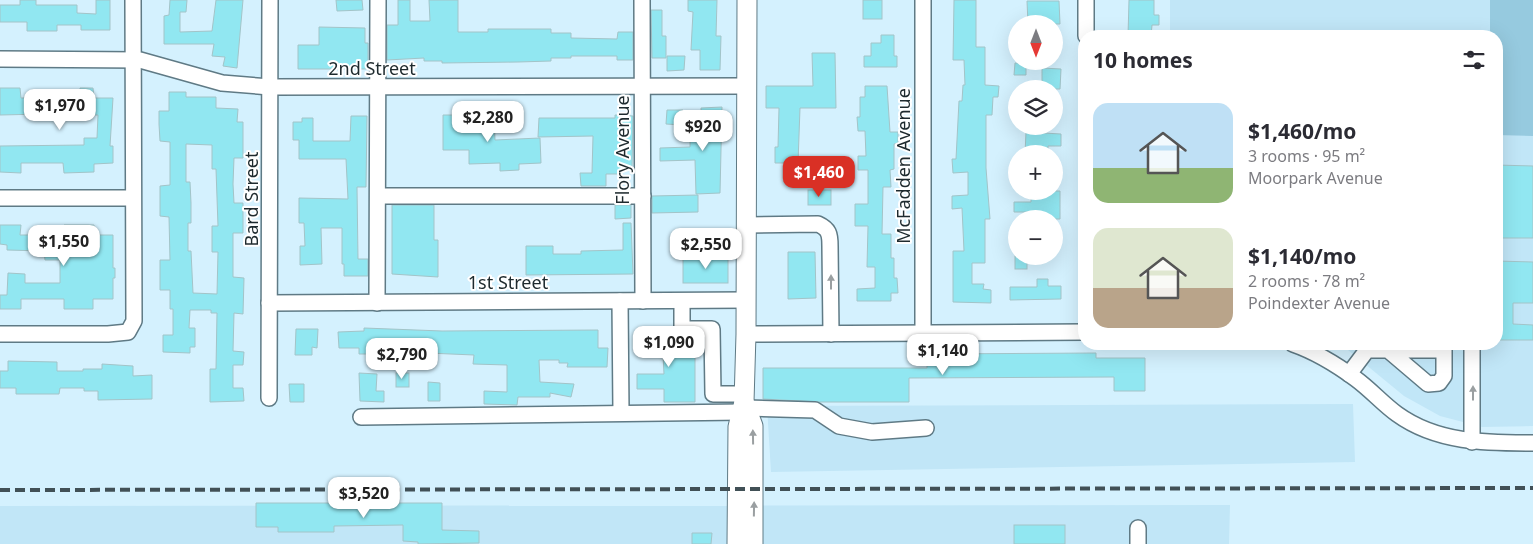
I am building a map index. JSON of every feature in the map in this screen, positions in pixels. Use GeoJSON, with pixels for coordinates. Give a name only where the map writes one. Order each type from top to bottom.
{"type":"FeatureCollection","features":[{"type":"Feature","properties":{"kind":"main road"},"geometry":{"type":"LineString","coordinates":[[737,544],[738,427],[744,404],[746,334],[747,0]]}},
{"type":"Feature","properties":{"kind":"main road"},"geometry":{"type":"LineString","coordinates":[[744,404],[753,426],[754,544]]}},
{"type":"Feature","properties":{"kind":"street"},"geometry":{"type":"LineString","coordinates":[[0,334],[108,334],[128,332],[134,321],[132,60],[134,0]]}},
{"type":"Feature","properties":{"kind":"street","name":"Bard Street"},"geometry":{"type":"LineString","coordinates":[[269,398],[270,0]]}},
{"type":"Feature","properties":{"kind":"street"},"geometry":{"type":"LineString","coordinates":[[377,303],[378,0]]}},
{"type":"Feature","properties":{"kind":"street","name":"Flory Avenue"},"geometry":{"type":"LineString","coordinates":[[642,0],[643,301]]}},
{"type":"Feature","properties":{"kind":"street","name":"McFadden Avenue"},"geometry":{"type":"LineString","coordinates":[[923,0],[923,332]]}},
{"type":"Feature","properties":{"kind":"street"},"geometry":{"type":"LineString","coordinates":[[1086,0],[1086,30]]}},
{"type":"Feature","properties":{"kind":"street","name":"2nd Street"},"geometry":{"type":"LineString","coordinates":[[0,59],[132,60],[155,62],[222,83],[270,87],[747,86]]}},
{"type":"Feature","properties":{"kind":"street"},"geometry":{"type":"LineString","coordinates":[[378,196],[643,196]]}},
{"type":"Feature","properties":{"kind":"street"},"geometry":{"type":"LineString","coordinates":[[0,198],[133,198]]}},
{"type":"Feature","properties":{"kind":"street"},"geometry":{"type":"LineString","coordinates":[[747,225],[818,224],[826,227],[830,233],[831,334]]}},
{"type":"Feature","properties":{"kind":"street"},"geometry":{"type":"LineString","coordinates":[[682,300],[682,329],[712,329],[713,394],[744,404]]}},
{"type":"Feature","properties":{"kind":"street","name":"1st Street"},"geometry":{"type":"LineString","coordinates":[[269,302],[746,300]]}},
{"type":"Feature","properties":{"kind":"street"},"geometry":{"type":"LineString","coordinates":[[620,301],[621,413]]}},
{"type":"Feature","properties":{"kind":"street"},"geometry":{"type":"LineString","coordinates":[[746,334],[1078,332]]}},
{"type":"Feature","properties":{"kind":"street"},"geometry":{"type":"LineString","coordinates":[[1306,350],[1331,362],[1349,374],[1398,414],[1420,427],[1472,442],[1533,443]]}},
{"type":"Feature","properties":{"kind":"street"},"geometry":{"type":"LineString","coordinates":[[1349,374],[1367,350],[1388,350]]}},
{"type":"Feature","properties":{"kind":"street"},"geometry":{"type":"LineString","coordinates":[[1472,350],[1472,442]]}},
{"type":"Feature","properties":{"kind":"street"},"geometry":{"type":"LineString","coordinates":[[360,417],[621,413],[744,404],[815,410],[839,426],[872,432],[926,428]]}},
{"type":"Feature","properties":{"kind":"street"},"geometry":{"type":"LineString","coordinates":[[1138,528],[1138,544]]}},
{"type":"Feature","properties":{"kind":"shaded area"},"geometry":{"type":"Polygon","coordinates":[[[1170,0],[1533,0],[1533,426],[1482,427],[1440,416],[1404,396],[1348,350],[1503,350],[1503,30],[1170,30],[1170,0]]]}},
{"type":"Feature","properties":{"kind":"shaded area"},"geometry":{"type":"Polygon","coordinates":[[[1490,0],[1533,0],[1533,136],[1503,135],[1503,30],[1490,30],[1490,0]]]}},
{"type":"Feature","properties":{"kind":"shaded area"},"geometry":{"type":"Polygon","coordinates":[[[1353,404],[1355,462],[771,472],[767,406],[1353,404]]]}},
{"type":"Feature","properties":{"kind":"shaded area"},"geometry":{"type":"Polygon","coordinates":[[[1230,505],[1229,544],[0,544],[0,506],[1230,505]]]}},
{"type":"Feature","properties":{"kind":"building"},"geometry":{"type":"Polygon","coordinates":[[[20,0],[36,0],[36,5],[77,5],[77,13],[96,14],[96,0],[110,0],[110,30],[81,30],[81,25],[57,25],[57,31],[27,31],[27,22],[0,22],[0,5],[20,5],[20,0]]]}},
{"type":"Feature","properties":{"kind":"building"},"geometry":{"type":"Polygon","coordinates":[[[170,0],[187,0],[186,12],[180,12],[180,32],[212,31],[216,0],[243,0],[237,68],[223,66],[225,57],[212,56],[214,44],[164,44],[164,16],[169,15],[170,0]]]}},
{"type":"Feature","properties":{"kind":"building"},"geometry":{"type":"Polygon","coordinates":[[[336,0],[362,0],[363,10],[337,11],[336,0]]]}},
{"type":"Feature","properties":{"kind":"building"},"geometry":{"type":"Polygon","coordinates":[[[398,0],[410,0],[410,21],[430,21],[429,0],[458,0],[458,32],[488,32],[488,29],[551,29],[551,33],[571,33],[571,38],[617,39],[618,32],[633,32],[633,60],[617,60],[617,56],[571,56],[571,58],[551,58],[551,61],[518,62],[442,63],[442,61],[424,61],[424,58],[387,60],[387,25],[398,25],[398,0]]]}},
{"type":"Feature","properties":{"kind":"building"},"geometry":{"type":"Polygon","coordinates":[[[688,0],[717,0],[716,36],[721,36],[720,70],[700,70],[700,50],[691,50],[693,12],[688,11],[688,0]]]}},
{"type":"Feature","properties":{"kind":"building"},"geometry":{"type":"Polygon","coordinates":[[[863,0],[882,0],[882,19],[863,19],[863,0]]]}},
{"type":"Feature","properties":{"kind":"building"},"geometry":{"type":"Polygon","coordinates":[[[954,0],[976,0],[976,47],[985,47],[985,85],[999,86],[998,97],[993,97],[992,115],[986,115],[986,168],[990,219],[985,219],[985,263],[972,263],[972,284],[984,284],[983,289],[991,290],[991,303],[953,302],[953,251],[964,251],[962,208],[952,209],[952,196],[968,195],[968,172],[953,173],[952,159],[956,159],[959,101],[962,101],[963,85],[965,85],[964,60],[953,60],[954,0]]]}},
{"type":"Feature","properties":{"kind":"building"},"geometry":{"type":"Polygon","coordinates":[[[1129,0],[1154,0],[1154,15],[1159,15],[1159,25],[1152,25],[1152,30],[1128,30],[1129,0]]]}},
{"type":"Feature","properties":{"kind":"building"},"geometry":{"type":"Polygon","coordinates":[[[1027,1],[1059,1],[1060,15],[1028,15],[1027,1]]]}},
{"type":"Feature","properties":{"kind":"building"},"geometry":{"type":"Polygon","coordinates":[[[651,10],[662,10],[662,36],[666,36],[666,58],[652,58],[651,10]]]}},
{"type":"Feature","properties":{"kind":"building"},"geometry":{"type":"Polygon","coordinates":[[[319,27],[365,28],[365,43],[368,43],[368,69],[298,69],[298,45],[319,45],[319,27]]]}},
{"type":"Feature","properties":{"kind":"building"},"geometry":{"type":"Polygon","coordinates":[[[881,35],[894,35],[894,56],[897,56],[897,67],[864,67],[864,56],[871,56],[871,43],[881,43],[881,35]]]}},
{"type":"Feature","properties":{"kind":"building"},"geometry":{"type":"Polygon","coordinates":[[[812,53],[835,53],[836,108],[800,108],[798,163],[775,163],[775,147],[778,147],[779,108],[766,108],[766,86],[813,86],[812,53]]]}},
{"type":"Feature","properties":{"kind":"building"},"geometry":{"type":"Polygon","coordinates":[[[667,56],[685,56],[684,70],[667,71],[667,56]]]}},
{"type":"Feature","properties":{"kind":"building"},"geometry":{"type":"Polygon","coordinates":[[[1014,70],[1026,70],[1026,75],[1014,75],[1014,70]]]}},
{"type":"Feature","properties":{"kind":"building"},"geometry":{"type":"Polygon","coordinates":[[[1042,70],[1061,70],[1060,80],[1042,80],[1042,70]]]}},
{"type":"Feature","properties":{"kind":"building"},"geometry":{"type":"Polygon","coordinates":[[[865,86],[887,86],[890,132],[898,132],[898,143],[894,144],[894,169],[890,170],[891,187],[883,187],[882,234],[891,234],[891,258],[894,258],[894,278],[897,278],[898,293],[891,293],[891,301],[857,301],[857,289],[875,288],[875,267],[867,267],[868,226],[855,226],[855,204],[868,204],[868,170],[858,170],[858,156],[866,156],[865,131],[858,131],[857,117],[860,117],[860,97],[865,97],[865,86]]]}},
{"type":"Feature","properties":{"kind":"building"},"geometry":{"type":"Polygon","coordinates":[[[0,88],[20,88],[21,98],[64,98],[64,92],[80,92],[80,88],[93,88],[94,98],[113,98],[110,146],[113,146],[113,163],[94,164],[94,172],[64,173],[63,163],[21,163],[21,173],[0,172],[0,146],[84,145],[84,138],[97,138],[98,115],[71,115],[71,119],[44,119],[44,114],[0,115],[0,88]]]}},
{"type":"Feature","properties":{"kind":"building"},"geometry":{"type":"Polygon","coordinates":[[[169,92],[186,92],[186,97],[216,97],[216,108],[238,109],[237,122],[243,122],[243,158],[234,158],[233,184],[234,203],[243,203],[243,233],[233,233],[233,277],[244,278],[243,314],[234,313],[233,351],[244,352],[243,365],[233,365],[233,388],[243,388],[244,401],[210,402],[210,369],[216,369],[217,313],[211,313],[211,310],[190,310],[189,328],[195,328],[195,347],[190,347],[190,353],[163,352],[163,335],[173,335],[173,309],[170,309],[170,290],[160,290],[160,260],[170,260],[169,217],[160,216],[160,186],[170,185],[170,142],[160,141],[159,111],[169,111],[169,92]],[[186,144],[186,182],[190,182],[191,203],[191,223],[188,223],[188,251],[191,251],[193,293],[217,294],[218,252],[212,252],[212,226],[218,226],[216,169],[212,169],[212,145],[186,144]]]}},
{"type":"Feature","properties":{"kind":"building"},"geometry":{"type":"Polygon","coordinates":[[[722,107],[720,193],[696,194],[695,160],[660,161],[660,148],[690,147],[690,133],[702,133],[701,108],[722,107]]]}},
{"type":"Feature","properties":{"kind":"building"},"geometry":{"type":"Polygon","coordinates":[[[667,110],[683,110],[682,125],[666,124],[667,110]]]}},
{"type":"Feature","properties":{"kind":"building"},"geometry":{"type":"Polygon","coordinates":[[[443,115],[494,115],[495,140],[540,138],[541,163],[519,164],[519,170],[500,171],[500,163],[469,164],[469,150],[443,150],[443,115]]]}},
{"type":"Feature","properties":{"kind":"building"},"geometry":{"type":"Polygon","coordinates":[[[615,115],[633,116],[632,169],[621,168],[621,174],[606,174],[606,186],[581,186],[580,173],[592,173],[593,136],[538,137],[539,118],[615,118],[615,115]]]}},
{"type":"Feature","properties":{"kind":"building"},"geometry":{"type":"Polygon","coordinates":[[[351,116],[367,116],[366,187],[357,187],[358,259],[368,259],[368,276],[344,276],[342,228],[321,228],[322,264],[300,265],[300,246],[305,246],[304,223],[299,223],[299,198],[348,199],[346,159],[299,159],[299,140],[293,140],[293,122],[302,122],[302,118],[313,118],[313,141],[350,141],[351,116]]]}},
{"type":"Feature","properties":{"kind":"building"},"geometry":{"type":"Polygon","coordinates":[[[1026,135],[1061,135],[1061,145],[1025,145],[1026,135]]]}},
{"type":"Feature","properties":{"kind":"building"},"geometry":{"type":"Polygon","coordinates":[[[1503,165],[1533,166],[1533,238],[1503,238],[1503,165]]]}},
{"type":"Feature","properties":{"kind":"building"},"geometry":{"type":"Polygon","coordinates":[[[808,190],[831,190],[831,205],[808,205],[808,190]]]}},
{"type":"Feature","properties":{"kind":"building"},"geometry":{"type":"Polygon","coordinates":[[[698,195],[698,212],[652,213],[652,196],[698,195]]]}},
{"type":"Feature","properties":{"kind":"building"},"geometry":{"type":"Polygon","coordinates":[[[1031,200],[1060,200],[1060,210],[1014,210],[1014,202],[1031,202],[1031,200]]]}},
{"type":"Feature","properties":{"kind":"building"},"geometry":{"type":"Polygon","coordinates":[[[392,205],[434,205],[434,240],[438,240],[438,277],[392,274],[392,205]]]}},
{"type":"Feature","properties":{"kind":"building"},"geometry":{"type":"Polygon","coordinates":[[[615,205],[631,205],[631,218],[615,219],[615,205]]]}},
{"type":"Feature","properties":{"kind":"building"},"geometry":{"type":"Polygon","coordinates":[[[623,223],[631,223],[633,274],[526,275],[526,246],[553,246],[553,254],[581,254],[581,251],[623,250],[623,223]]]}},
{"type":"Feature","properties":{"kind":"building"},"geometry":{"type":"Polygon","coordinates":[[[0,225],[21,225],[20,235],[44,235],[64,234],[64,225],[94,225],[94,235],[113,235],[113,268],[115,268],[115,278],[113,278],[113,299],[93,299],[93,309],[64,309],[64,299],[21,299],[21,309],[0,309],[0,295],[7,295],[8,273],[25,274],[25,283],[60,283],[60,260],[45,260],[44,251],[7,250],[7,245],[0,244],[0,225]]]}},
{"type":"Feature","properties":{"kind":"building"},"geometry":{"type":"Polygon","coordinates":[[[788,252],[815,252],[816,298],[788,299],[788,252]]]}},
{"type":"Feature","properties":{"kind":"building"},"geometry":{"type":"Polygon","coordinates":[[[683,257],[728,257],[728,283],[683,283],[683,257]]]}},
{"type":"Feature","properties":{"kind":"building"},"geometry":{"type":"Polygon","coordinates":[[[1503,261],[1533,262],[1533,303],[1513,303],[1513,324],[1533,325],[1533,340],[1503,340],[1503,261]]]}},
{"type":"Feature","properties":{"kind":"building"},"geometry":{"type":"Polygon","coordinates":[[[1015,265],[1027,265],[1027,269],[1015,269],[1015,265]]]}},
{"type":"Feature","properties":{"kind":"building"},"geometry":{"type":"Polygon","coordinates":[[[1037,279],[1048,279],[1048,286],[1061,286],[1061,299],[1010,300],[1010,287],[1037,287],[1037,279]]]}},
{"type":"Feature","properties":{"kind":"building"},"geometry":{"type":"Polygon","coordinates":[[[364,328],[442,331],[598,330],[598,348],[608,348],[607,367],[567,367],[568,363],[559,363],[559,360],[539,360],[540,382],[574,384],[571,397],[550,393],[550,397],[518,397],[517,405],[484,404],[484,391],[507,392],[507,365],[473,364],[474,355],[404,352],[403,354],[359,354],[359,348],[339,348],[338,332],[364,331],[364,328]]]}},
{"type":"Feature","properties":{"kind":"building"},"geometry":{"type":"Polygon","coordinates":[[[296,329],[318,329],[317,348],[312,347],[312,355],[295,355],[296,329]]]}},
{"type":"Feature","properties":{"kind":"building"},"geometry":{"type":"Polygon","coordinates":[[[640,330],[662,330],[662,345],[695,345],[695,402],[664,402],[664,389],[637,389],[637,374],[664,374],[663,354],[640,355],[640,330]]]}},
{"type":"Feature","properties":{"kind":"building"},"geometry":{"type":"Polygon","coordinates":[[[1096,353],[1096,358],[1145,358],[1145,391],[1114,391],[1114,377],[909,378],[909,402],[819,402],[763,399],[763,368],[927,368],[927,354],[1096,353]]]}},
{"type":"Feature","properties":{"kind":"building"},"geometry":{"type":"Polygon","coordinates":[[[8,361],[57,362],[57,371],[102,369],[102,364],[133,366],[133,376],[152,375],[152,399],[98,400],[98,391],[84,391],[84,388],[60,388],[59,394],[16,394],[16,388],[0,388],[0,371],[8,371],[8,361]]]}},
{"type":"Feature","properties":{"kind":"building"},"geometry":{"type":"Polygon","coordinates":[[[359,373],[377,374],[376,391],[384,391],[384,402],[360,401],[359,373]]]}},
{"type":"Feature","properties":{"kind":"building"},"geometry":{"type":"Polygon","coordinates":[[[396,373],[409,373],[409,387],[396,387],[396,373]]]}},
{"type":"Feature","properties":{"kind":"building"},"geometry":{"type":"Polygon","coordinates":[[[428,382],[440,383],[440,401],[428,401],[428,382]]]}},
{"type":"Feature","properties":{"kind":"building"},"geometry":{"type":"Polygon","coordinates":[[[289,384],[304,384],[304,402],[290,402],[289,384]]]}},
{"type":"Feature","properties":{"kind":"building"},"geometry":{"type":"Polygon","coordinates":[[[256,503],[442,503],[442,530],[479,531],[479,543],[418,544],[418,542],[403,541],[403,525],[334,526],[334,532],[278,532],[278,527],[256,527],[256,503]]]}},
{"type":"Feature","properties":{"kind":"building"},"geometry":{"type":"Polygon","coordinates":[[[1014,525],[1065,525],[1065,544],[1014,544],[1014,525]]]}},
{"type":"Feature","properties":{"kind":"building"},"geometry":{"type":"Polygon","coordinates":[[[692,533],[712,533],[711,544],[692,544],[692,533]]]}},
{"type":"Feature","properties":{"kind":"railway"},"geometry":{"type":"LineString","coordinates":[[0,490],[1533,488]]}}]}
